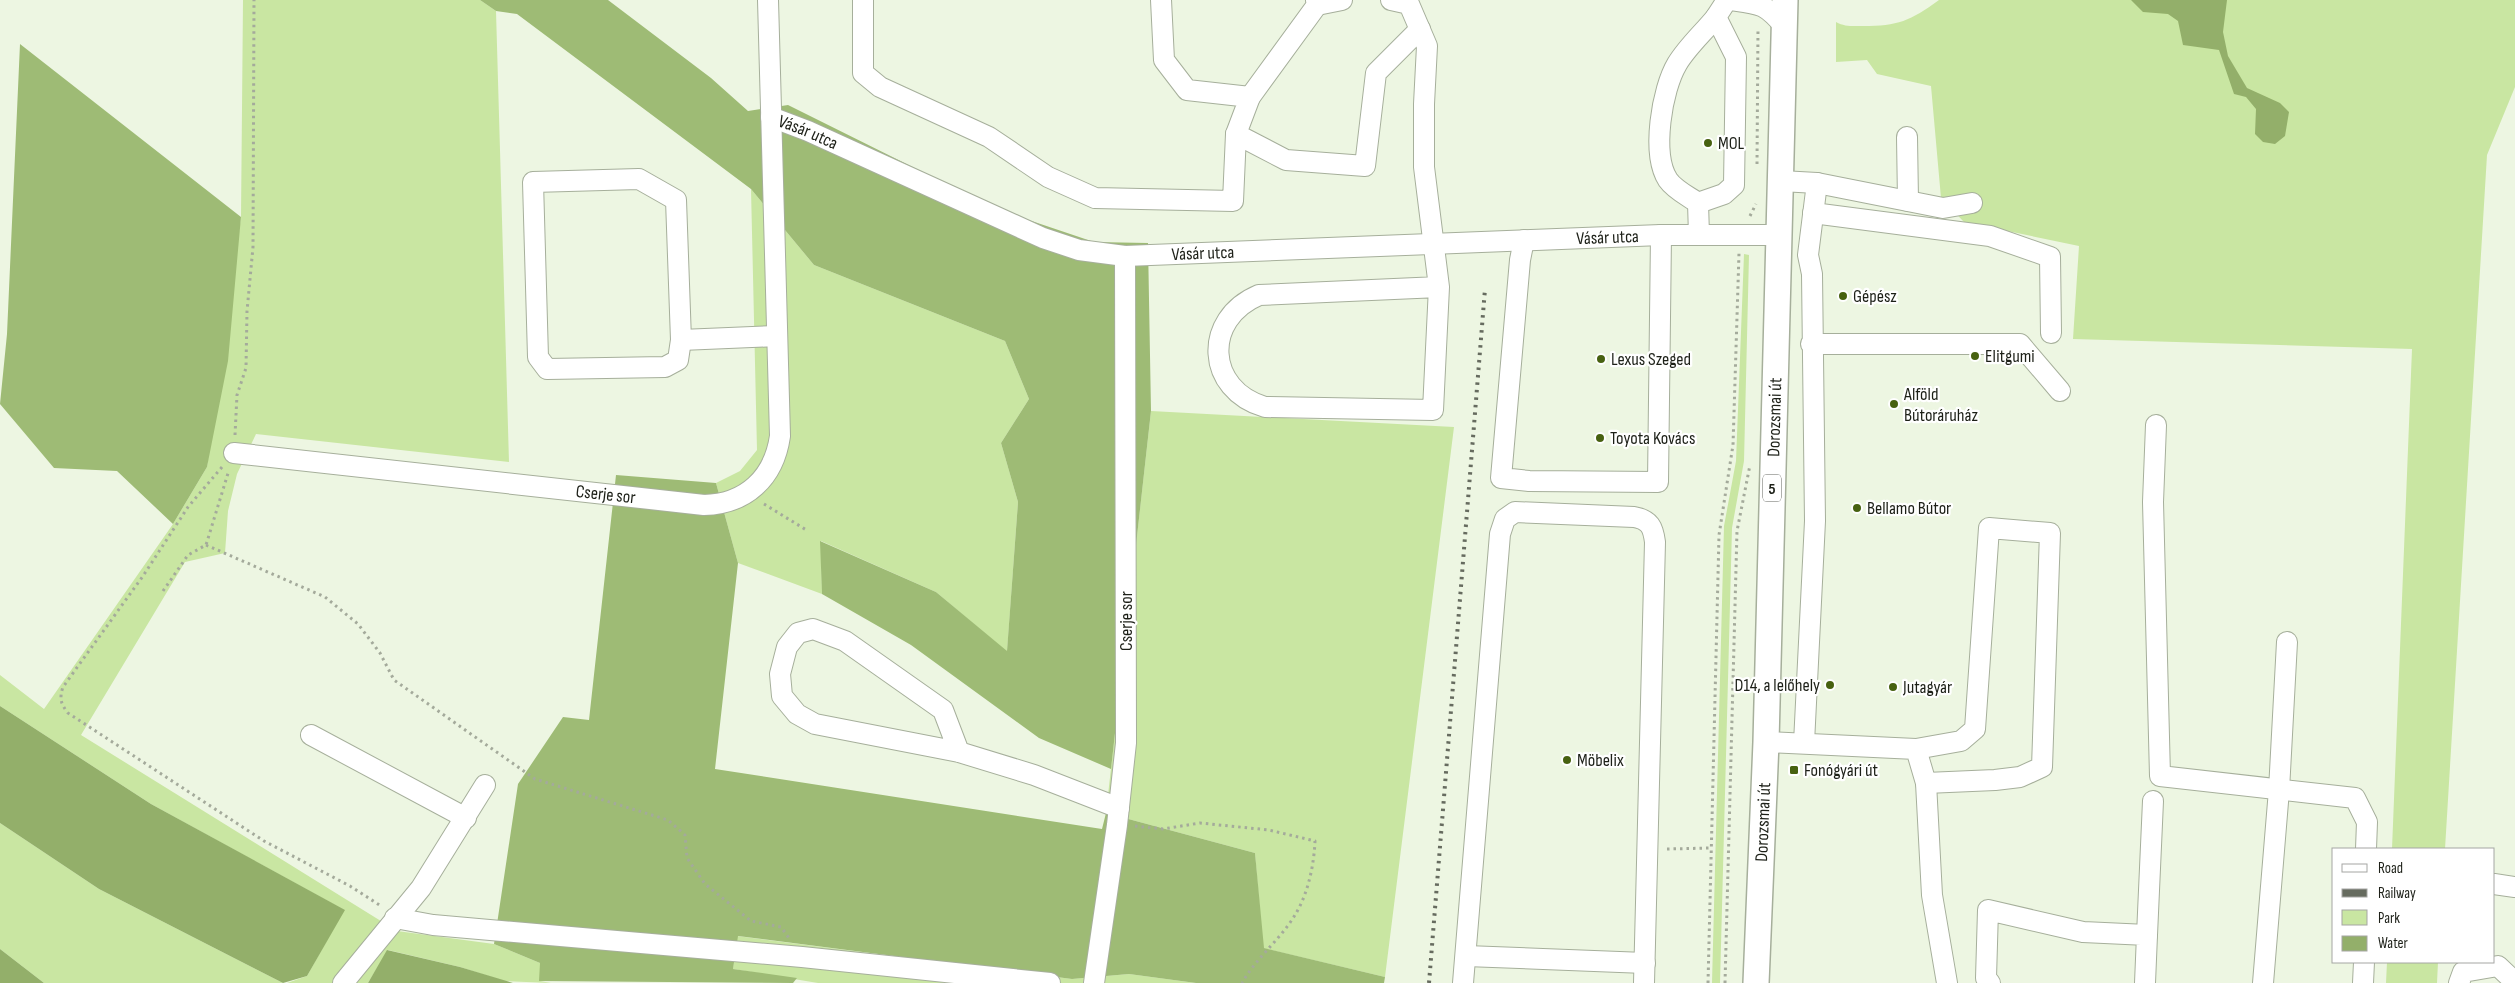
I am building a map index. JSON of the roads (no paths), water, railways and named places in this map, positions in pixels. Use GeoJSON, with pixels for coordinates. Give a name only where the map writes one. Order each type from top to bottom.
{"type":"FeatureCollection","features":[{"type":"Feature","properties":{"kind":"main road","name":"Dorozsmai út"},"geometry":{"type":"LineString","coordinates":[[1756,983],[1766,742],[1785,0]]}},
{"type":"Feature","properties":{"kind":"street","name":"Vásár utca"},"geometry":{"type":"LineString","coordinates":[[768,0],[771,117],[808,131],[1044,238],[1079,250],[1125,256],[1662,235],[1780,235]]}},
{"type":"Feature","properties":{"kind":"street"},"geometry":{"type":"LineString","coordinates":[[864,0],[863,73],[880,87],[989,137],[1048,176],[1095,198],[1233,201],[1236,134],[1250,97],[1316,2],[1342,0]]}},
{"type":"Feature","properties":{"kind":"street"},"geometry":{"type":"LineString","coordinates":[[1161,0],[1164,60],[1187,90],[1250,97]]}},
{"type":"Feature","properties":{"kind":"street"},"geometry":{"type":"LineString","coordinates":[[1391,0],[1409,4],[1427,46],[1424,167],[1439,287],[1433,410],[1266,407],[1254,404],[1240,395],[1228,383],[1223,373],[1218,350],[1223,327],[1237,307],[1258,295],[1439,287]]}},
{"type":"Feature","properties":{"kind":"street"},"geometry":{"type":"LineString","coordinates":[[1698,203],[1676,188],[1667,179],[1659,140],[1668,82],[1678,63],[1728,0],[1759,4],[1771,10],[1785,27]]}},
{"type":"Feature","properties":{"kind":"street"},"geometry":{"type":"LineString","coordinates":[[1698,203],[1724,194],[1734,185],[1736,57],[1716,17]]}},
{"type":"Feature","properties":{"kind":"street"},"geometry":{"type":"LineString","coordinates":[[1236,134],[1286,160],[1365,166],[1376,73],[1420,29]]}},
{"type":"Feature","properties":{"kind":"street","name":"Cserje sor"},"geometry":{"type":"LineString","coordinates":[[234,453],[704,506],[730,502],[753,490],[769,471],[778,449],[771,117]]}},
{"type":"Feature","properties":{"kind":"street"},"geometry":{"type":"LineString","coordinates":[[1907,137],[1908,202]]}},
{"type":"Feature","properties":{"kind":"street"},"geometry":{"type":"LineString","coordinates":[[639,179],[676,200],[681,340],[678,360],[665,367],[553,370],[548,369],[542,364],[538,358],[533,182],[639,179]]}},
{"type":"Feature","properties":{"kind":"street"},"geometry":{"type":"LineString","coordinates":[[1781,180],[1816,183],[1943,208],[1972,204]]}},
{"type":"Feature","properties":{"kind":"street"},"geometry":{"type":"LineString","coordinates":[[1804,743],[1815,521],[1811,344],[1812,274],[1808,255],[1816,183]]}},
{"type":"Feature","properties":{"kind":"street"},"geometry":{"type":"LineString","coordinates":[[1698,203],[1699,235]]}},
{"type":"Feature","properties":{"kind":"street"},"geometry":{"type":"LineString","coordinates":[[1813,213],[1990,236],[2050,256],[2051,333]]}},
{"type":"Feature","properties":{"kind":"street"},"geometry":{"type":"LineString","coordinates":[[1524,240],[1520,260],[1502,478],[1528,481],[1658,482],[1662,235]]}},
{"type":"Feature","properties":{"kind":"street","name":"Cserje sor"},"geometry":{"type":"LineString","coordinates":[[1094,983],[1118,816],[1126,743],[1125,256]]}},
{"type":"Feature","properties":{"kind":"street"},"geometry":{"type":"LineString","coordinates":[[681,340],[777,336]]}},
{"type":"Feature","properties":{"kind":"street"},"geometry":{"type":"LineString","coordinates":[[1811,344],[2020,344],[2060,391]]}},
{"type":"Feature","properties":{"kind":"street"},"geometry":{"type":"LineString","coordinates":[[2156,425],[2153,502],[2160,776],[2355,798],[2367,822],[2366,848]]}},
{"type":"Feature","properties":{"kind":"street"},"geometry":{"type":"LineString","coordinates":[[1463,983],[1500,534],[1504,520],[1515,512],[1644,519],[1653,527],[1655,542],[1644,983]]}},
{"type":"Feature","properties":{"kind":"street"},"geometry":{"type":"LineString","coordinates":[[1766,742],[1916,749],[1961,741],[1975,729],[1988,528],[2050,533],[2042,767],[2020,777],[1926,783]]}},
{"type":"Feature","properties":{"kind":"street"},"geometry":{"type":"LineString","coordinates":[[959,752],[943,710],[845,641],[813,629],[798,633],[787,647],[780,674],[782,696],[796,714],[815,724],[959,752],[1034,775],[1118,816]]}},
{"type":"Feature","properties":{"kind":"street"},"geometry":{"type":"LineString","coordinates":[[2263,983],[2279,790],[2287,642]]}},
{"type":"Feature","properties":{"kind":"street"},"geometry":{"type":"LineString","coordinates":[[311,735],[466,818]]}},
{"type":"Feature","properties":{"kind":"street"},"geometry":{"type":"LineString","coordinates":[[1916,749],[1926,783],[1932,895],[1947,983]]}},
{"type":"Feature","properties":{"kind":"street"},"geometry":{"type":"LineString","coordinates":[[343,983],[421,888],[485,785]]}},
{"type":"Feature","properties":{"kind":"street"},"geometry":{"type":"LineString","coordinates":[[2145,983],[2153,801]]}},
{"type":"Feature","properties":{"kind":"street"},"geometry":{"type":"LineString","coordinates":[[2495,884],[2515,887]]}},
{"type":"Feature","properties":{"kind":"street"},"geometry":{"type":"LineString","coordinates":[[1990,983],[1986,978],[1988,910],[2082,932],[2147,935]]}},
{"type":"Feature","properties":{"kind":"street"},"geometry":{"type":"LineString","coordinates":[[396,918],[433,925],[802,957],[1050,983]]}},
{"type":"Feature","properties":{"kind":"street"},"geometry":{"type":"LineString","coordinates":[[1466,956],[1645,963]]}},
{"type":"Feature","properties":{"kind":"street"},"geometry":{"type":"LineString","coordinates":[[2363,983],[2364,963]]}},
{"type":"Feature","properties":{"kind":"street"},"geometry":{"type":"LineString","coordinates":[[2459,983],[2463,972],[2498,966],[2515,982]]}},
{"type":"Feature","properties":{"kind":"water"},"geometry":{"type":"Polygon","coordinates":[[[2131,0],[2227,0],[2223,32],[2228,56],[2247,88],[2280,103],[2289,112],[2285,136],[2275,144],[2263,142],[2255,134],[2256,109],[2246,97],[2234,94],[2219,50],[2183,45],[2178,21],[2168,14],[2143,12],[2131,0]]]}},
{"type":"Feature","properties":{"kind":"water"},"geometry":{"type":"Polygon","coordinates":[[[0,706],[151,804],[345,910],[307,976],[283,983],[99,889],[0,823],[0,706]]]}},
{"type":"Feature","properties":{"kind":"water"},"geometry":{"type":"Polygon","coordinates":[[[0,949],[44,983],[0,983],[0,949]]]}},
{"type":"Feature","properties":{"kind":"water"},"geometry":{"type":"Polygon","coordinates":[[[387,950],[460,967],[513,983],[368,983],[387,950]]]}},
{"type":"Feature","properties":{"kind":"railway"},"geometry":{"type":"LineString","coordinates":[[1429,983],[1485,289]]}},
{"type":"Feature","properties":{"kind":"place","name":"MOL"},"geometry":{"type":"Point","coordinates":[1708,143]}},
{"type":"Feature","properties":{"kind":"place","name":"Gépész"},"geometry":{"type":"Point","coordinates":[1843,296]}},
{"type":"Feature","properties":{"kind":"place","name":"Elitgumi"},"geometry":{"type":"Point","coordinates":[1975,356]}},
{"type":"Feature","properties":{"kind":"place","name":"Lexus Szeged"},"geometry":{"type":"Point","coordinates":[1601,359]}},
{"type":"Feature","properties":{"kind":"place","name":"Alföld Bútoráruház"},"geometry":{"type":"Point","coordinates":[1894,404]}},
{"type":"Feature","properties":{"kind":"place","name":"Toyota Kovács"},"geometry":{"type":"Point","coordinates":[1600,438]}},
{"type":"Feature","properties":{"kind":"place","name":"Bellamo Bútor"},"geometry":{"type":"Point","coordinates":[1857,508]}},
{"type":"Feature","properties":{"kind":"place","name":"D14, a lelőhely"},"geometry":{"type":"Point","coordinates":[1830,685]}},
{"type":"Feature","properties":{"kind":"place","name":"Jutagyár"},"geometry":{"type":"Point","coordinates":[1893,687]}},
{"type":"Feature","properties":{"kind":"place","name":"Möbelix"},"geometry":{"type":"Point","coordinates":[1567,760]}},
{"type":"Feature","properties":{"kind":"place","name":"Fonógyári út"},"geometry":{"type":"Point","coordinates":[1794,770]}}]}
